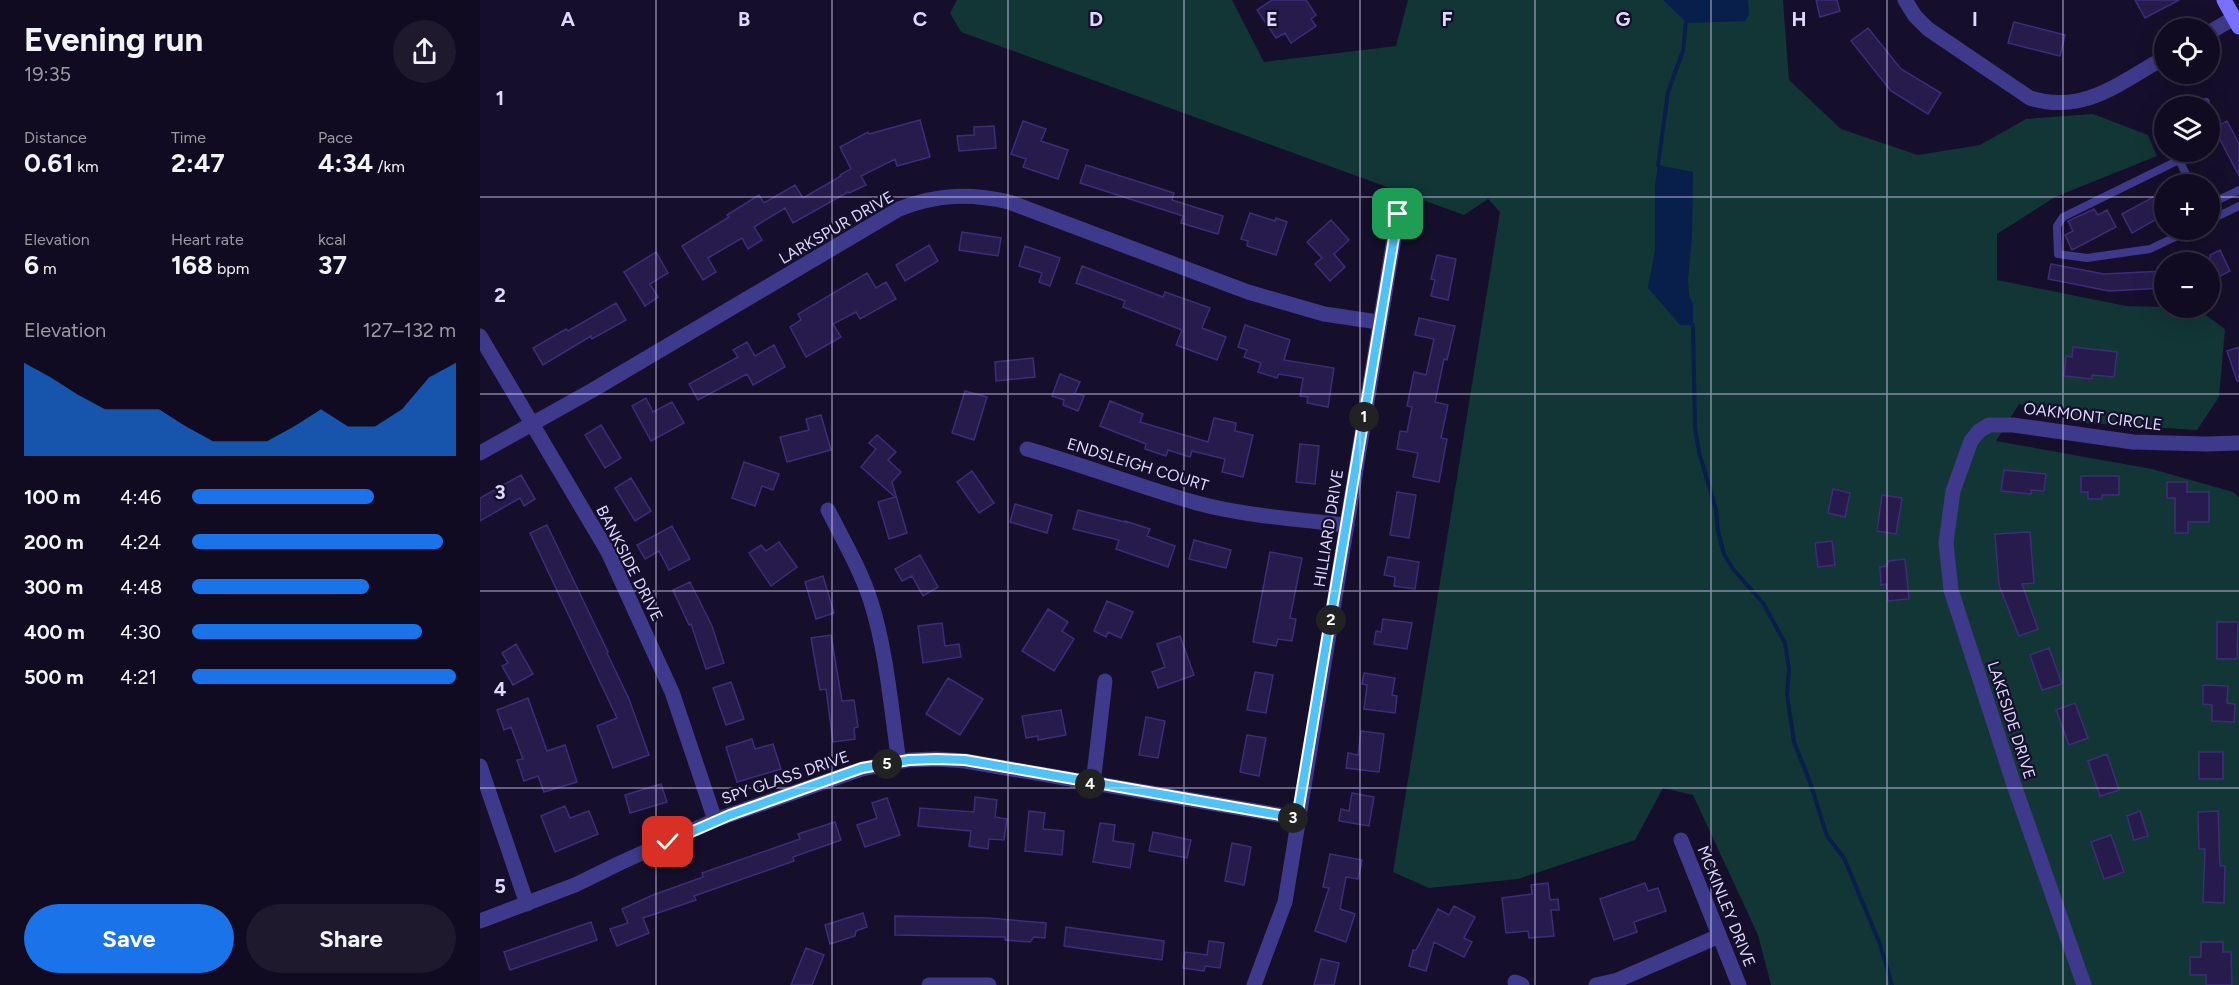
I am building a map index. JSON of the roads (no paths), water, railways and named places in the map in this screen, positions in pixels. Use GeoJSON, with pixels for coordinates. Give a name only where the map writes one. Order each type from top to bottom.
{"type":"FeatureCollection","features":[{"type":"Feature","properties":{"kind":"street"},"geometry":{"type":"LineString","coordinates":[[1905,0],[1915,16],[1928,29],[2030,98],[2049,103],[2067,104],[2094,97],[2154,63]]}},
{"type":"Feature","properties":{"kind":"street"},"geometry":{"type":"LineString","coordinates":[[2220,22],[2232,10]]}},
{"type":"Feature","properties":{"kind":"street","name":"LARKSPUR DRIVE"},"geometry":{"type":"LineString","coordinates":[[480,453],[601,385],[899,209],[917,202],[954,195],[973,195],[1009,202],[1248,291],[1324,314],[1378,322]]}},
{"type":"Feature","properties":{"kind":"street","name":"HILLIARD DRIVE"},"geometry":{"type":"LineString","coordinates":[[1254,985],[1285,902],[1378,322],[1398,214]]}},
{"type":"Feature","properties":{"kind":"street","name":"BANKSIDE DRIVE"},"geometry":{"type":"LineString","coordinates":[[480,336],[608,552],[629,595],[672,692],[716,820]]}},
{"type":"Feature","properties":{"kind":"street","name":"OAKMONT CIRCLE"},"geometry":{"type":"LineString","coordinates":[[1963,461],[1971,441],[1979,431],[2001,424],[2133,442],[2239,443]]}},
{"type":"Feature","properties":{"kind":"street","name":"ENDSLEIGH COURT"},"geometry":{"type":"LineString","coordinates":[[1027,449],[1157,492],[1199,503],[1252,513],[1347,525]]}},
{"type":"Feature","properties":{"kind":"street","name":"LAKESIDE DRIVE"},"geometry":{"type":"LineString","coordinates":[[1963,461],[1953,490],[1946,543],[1951,590],[2013,782],[2084,985]]}},
{"type":"Feature","properties":{"kind":"street"},"geometry":{"type":"LineString","coordinates":[[828,510],[863,580],[877,624],[899,762]]}},
{"type":"Feature","properties":{"kind":"street"},"geometry":{"type":"LineString","coordinates":[[1093,784],[1105,681]]}},
{"type":"Feature","properties":{"kind":"street","name":"SPY GLASS DRIVE"},"geometry":{"type":"LineString","coordinates":[[480,921],[575,885],[620,862],[716,820],[862,768],[899,762],[937,759],[965,760],[1297,818]]}},
{"type":"Feature","properties":{"kind":"street"},"geometry":{"type":"LineString","coordinates":[[480,766],[527,904]]}},
{"type":"Feature","properties":{"kind":"street","name":"MCKINLEY DRIVE"},"geometry":{"type":"LineString","coordinates":[[1681,840],[1739,985]]}},
{"type":"Feature","properties":{"kind":"street"},"geometry":{"type":"LineString","coordinates":[[1596,985],[1618,980],[1719,936]]}},
{"type":"Feature","properties":{"kind":"street"},"geometry":{"type":"LineString","coordinates":[[929,985],[989,985]]}},
{"type":"Feature","properties":{"kind":"lane"},"geometry":{"type":"LineString","coordinates":[[2166,162],[2063,217],[2057,226],[2058,254],[2087,258],[2150,249],[2169,240]]}},
{"type":"Feature","properties":{"kind":"lane"},"geometry":{"type":"LineString","coordinates":[[2220,199],[2239,190]]}},
{"type":"Feature","properties":{"kind":"lane"},"geometry":{"type":"LineString","coordinates":[[2220,215],[2239,206]]}},
{"type":"Feature","properties":{"kind":"water"},"geometry":{"type":"Polygon","coordinates":[[[1663,0],[1748,0],[1749,15],[1745,21],[1687,23],[1663,0]]]}},
{"type":"Feature","properties":{"kind":"water"},"geometry":{"type":"Polygon","coordinates":[[[1658,165],[1693,172],[1692,236],[1688,280],[1689,295],[1693,304],[1693,325],[1680,325],[1648,288],[1655,250],[1655,185],[1658,165]]]}},
{"type":"Feature","properties":{"kind":"waterway"},"geometry":{"type":"LineString","coordinates":[[1660,168],[1658,165],[1668,92],[1683,51],[1686,21]]}},
{"type":"Feature","properties":{"kind":"waterway"},"geometry":{"type":"LineString","coordinates":[[1691,324],[1693,325],[1695,428],[1699,452],[1716,510],[1724,554],[1733,569],[1763,603],[1785,643],[1789,669],[1787,695],[1794,742],[1810,782],[1827,836],[1844,858],[1880,944],[1892,985]]}}]}
